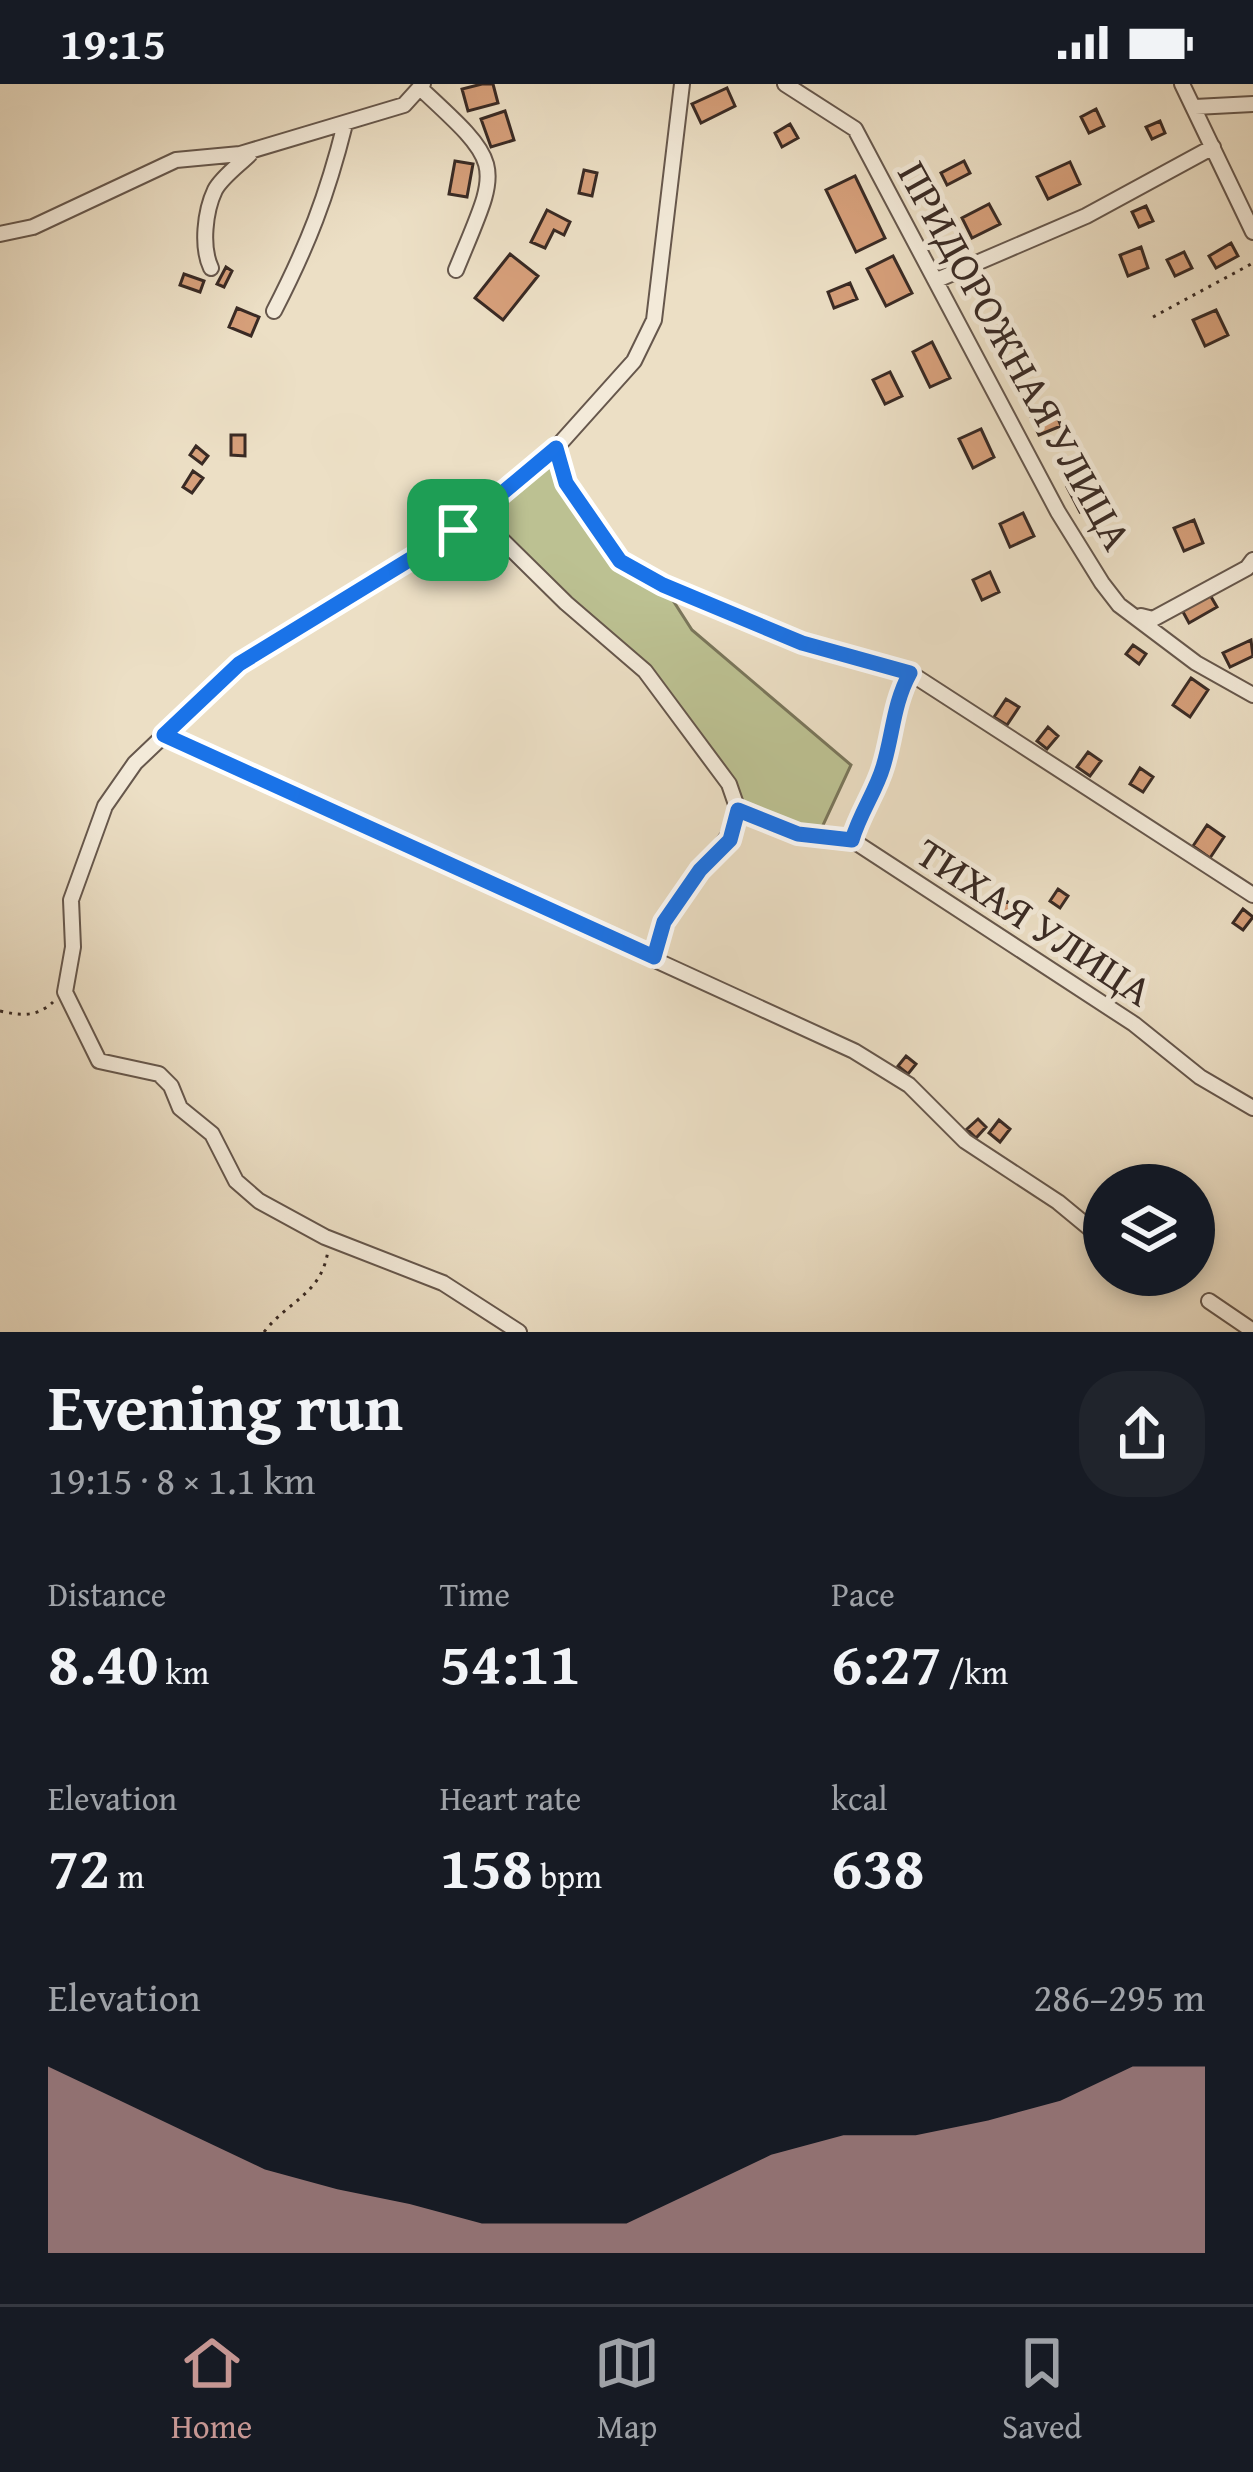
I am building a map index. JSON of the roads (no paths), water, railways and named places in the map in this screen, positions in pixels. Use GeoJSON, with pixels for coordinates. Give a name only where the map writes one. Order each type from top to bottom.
{"type":"FeatureCollection","features":[{"type":"Feature","properties":{"kind":"street"},"geometry":{"type":"LineString","coordinates":[[520,1332],[443,1283],[326,1237],[244,1189],[212,1134],[180,1108],[159,1073],[99,1060],[64,992],[73,947],[71,900],[105,806],[136,763],[164,735],[239,664],[458,530],[556,448],[634,361],[654,320],[682,84]]}},
{"type":"Feature","properties":{"kind":"street","name":"ПРИДОРОЖНАЯ УЛИЦА"},"geometry":{"type":"LineString","coordinates":[[785,84],[855,129],[1058,512],[1102,583],[1119,605],[1196,663],[1253,695]]}},
{"type":"Feature","properties":{"kind":"street"},"geometry":{"type":"LineString","coordinates":[[1182,84],[1253,232]]}},
{"type":"Feature","properties":{"kind":"street"},"geometry":{"type":"LineString","coordinates":[[0,234],[33,227],[176,160],[253,151],[404,105],[422,86],[472,136],[488,161],[489,190],[456,270]]}},
{"type":"Feature","properties":{"kind":"street"},"geometry":{"type":"LineString","coordinates":[[1195,107],[1253,104]]}},
{"type":"Feature","properties":{"kind":"street"},"geometry":{"type":"LineString","coordinates":[[274,310],[310,242],[345,124]]}},
{"type":"Feature","properties":{"kind":"street"},"geometry":{"type":"LineString","coordinates":[[937,280],[1086,216],[1213,147]]}},
{"type":"Feature","properties":{"kind":"street"},"geometry":{"type":"LineString","coordinates":[[211,268],[206,258],[207,220],[216,188],[253,151]]}},
{"type":"Feature","properties":{"kind":"street"},"geometry":{"type":"LineString","coordinates":[[556,448],[566,483],[620,561],[663,585],[802,643],[910,673],[1253,895]]}},
{"type":"Feature","properties":{"kind":"street"},"geometry":{"type":"LineString","coordinates":[[483,509],[494,532],[566,604],[645,671],[729,784],[738,810],[730,840],[700,870],[664,922],[654,957]]}},
{"type":"Feature","properties":{"kind":"street"},"geometry":{"type":"LineString","coordinates":[[1136,615],[1154,619],[1247,568],[1253,560]]}},
{"type":"Feature","properties":{"kind":"street"},"geometry":{"type":"LineString","coordinates":[[852,840],[862,806],[881,774],[897,697],[910,673]]}},
{"type":"Feature","properties":{"kind":"street"},"geometry":{"type":"LineString","coordinates":[[164,735],[854,1051],[909,1085],[964,1141],[1083,1223]]}},
{"type":"Feature","properties":{"kind":"street","name":"ТИХАЯ УЛИЦА"},"geometry":{"type":"LineString","coordinates":[[738,810],[798,834],[852,840],[1134,1024],[1200,1077],[1253,1108]]}},
{"type":"Feature","properties":{"kind":"street"},"geometry":{"type":"LineString","coordinates":[[1209,1300],[1253,1331]]}}]}
